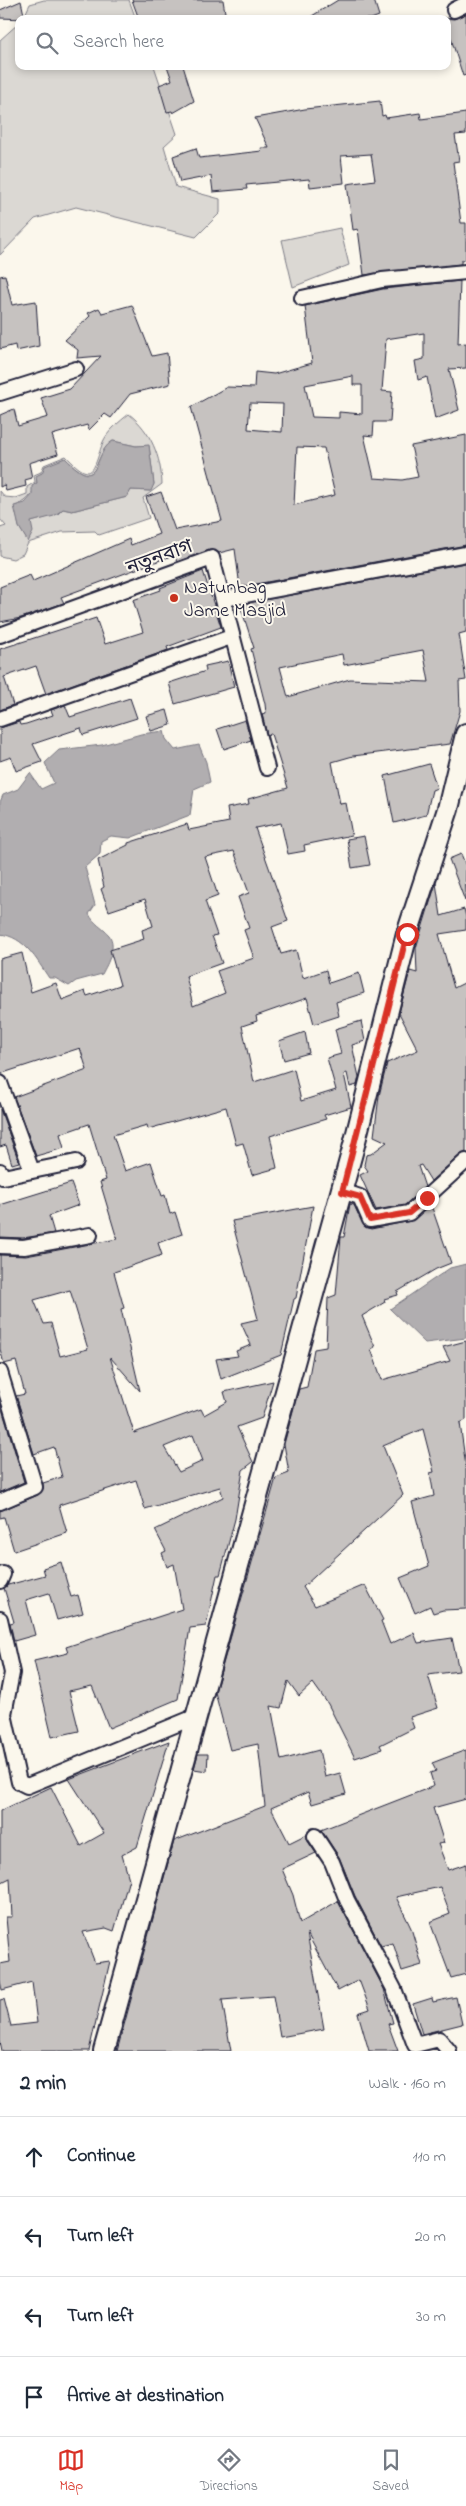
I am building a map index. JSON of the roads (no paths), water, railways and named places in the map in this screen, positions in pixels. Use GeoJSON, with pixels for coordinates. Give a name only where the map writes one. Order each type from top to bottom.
{"type":"FeatureCollection","features":[{"type":"Feature","properties":{"kind":"street"},"geometry":{"type":"LineString","coordinates":[[302,298],[382,280],[466,272]]}},
{"type":"Feature","properties":{"kind":"street"},"geometry":{"type":"LineString","coordinates":[[0,392],[76,369]]}},
{"type":"Feature","properties":{"kind":"street"},"geometry":{"type":"LineString","coordinates":[[224,599],[466,554]]}},
{"type":"Feature","properties":{"kind":"street","name":"নতুনবাগ"},"geometry":{"type":"LineString","coordinates":[[0,635],[212,558],[267,768]]}},
{"type":"Feature","properties":{"kind":"street"},"geometry":{"type":"LineString","coordinates":[[0,719],[232,637]]}},
{"type":"Feature","properties":{"kind":"street"},"geometry":{"type":"LineString","coordinates":[[104,2051],[342,1192],[407,934],[448,810],[466,734]]}},
{"type":"Feature","properties":{"kind":"street"},"geometry":{"type":"LineString","coordinates":[[0,1083],[32,1171]]}},
{"type":"Feature","properties":{"kind":"street"},"geometry":{"type":"LineString","coordinates":[[342,1192],[360,1197],[370,1220],[409,1213],[466,1161]]}},
{"type":"Feature","properties":{"kind":"street"},"geometry":{"type":"LineString","coordinates":[[0,1171],[3,1177],[76,1162]]}},
{"type":"Feature","properties":{"kind":"street"},"geometry":{"type":"LineString","coordinates":[[0,1246],[24,1246],[90,1235]]}},
{"type":"Feature","properties":{"kind":"street"},"geometry":{"type":"LineString","coordinates":[[0,1372],[35,1487],[0,1502]]}},
{"type":"Feature","properties":{"kind":"street"},"geometry":{"type":"LineString","coordinates":[[0,1619],[12,1673],[4,1714],[19,1782],[27,1786],[197,1716]]}},
{"type":"Feature","properties":{"kind":"street"},"geometry":{"type":"LineString","coordinates":[[315,1836],[332,1862],[347,1900],[394,1989],[415,2045],[439,2039],[449,2051]]}},
{"type":"Feature","properties":{"kind":"place","name":"Natunbag Jame Masjid"},"geometry":{"type":"Point","coordinates":[174,598]}}]}
